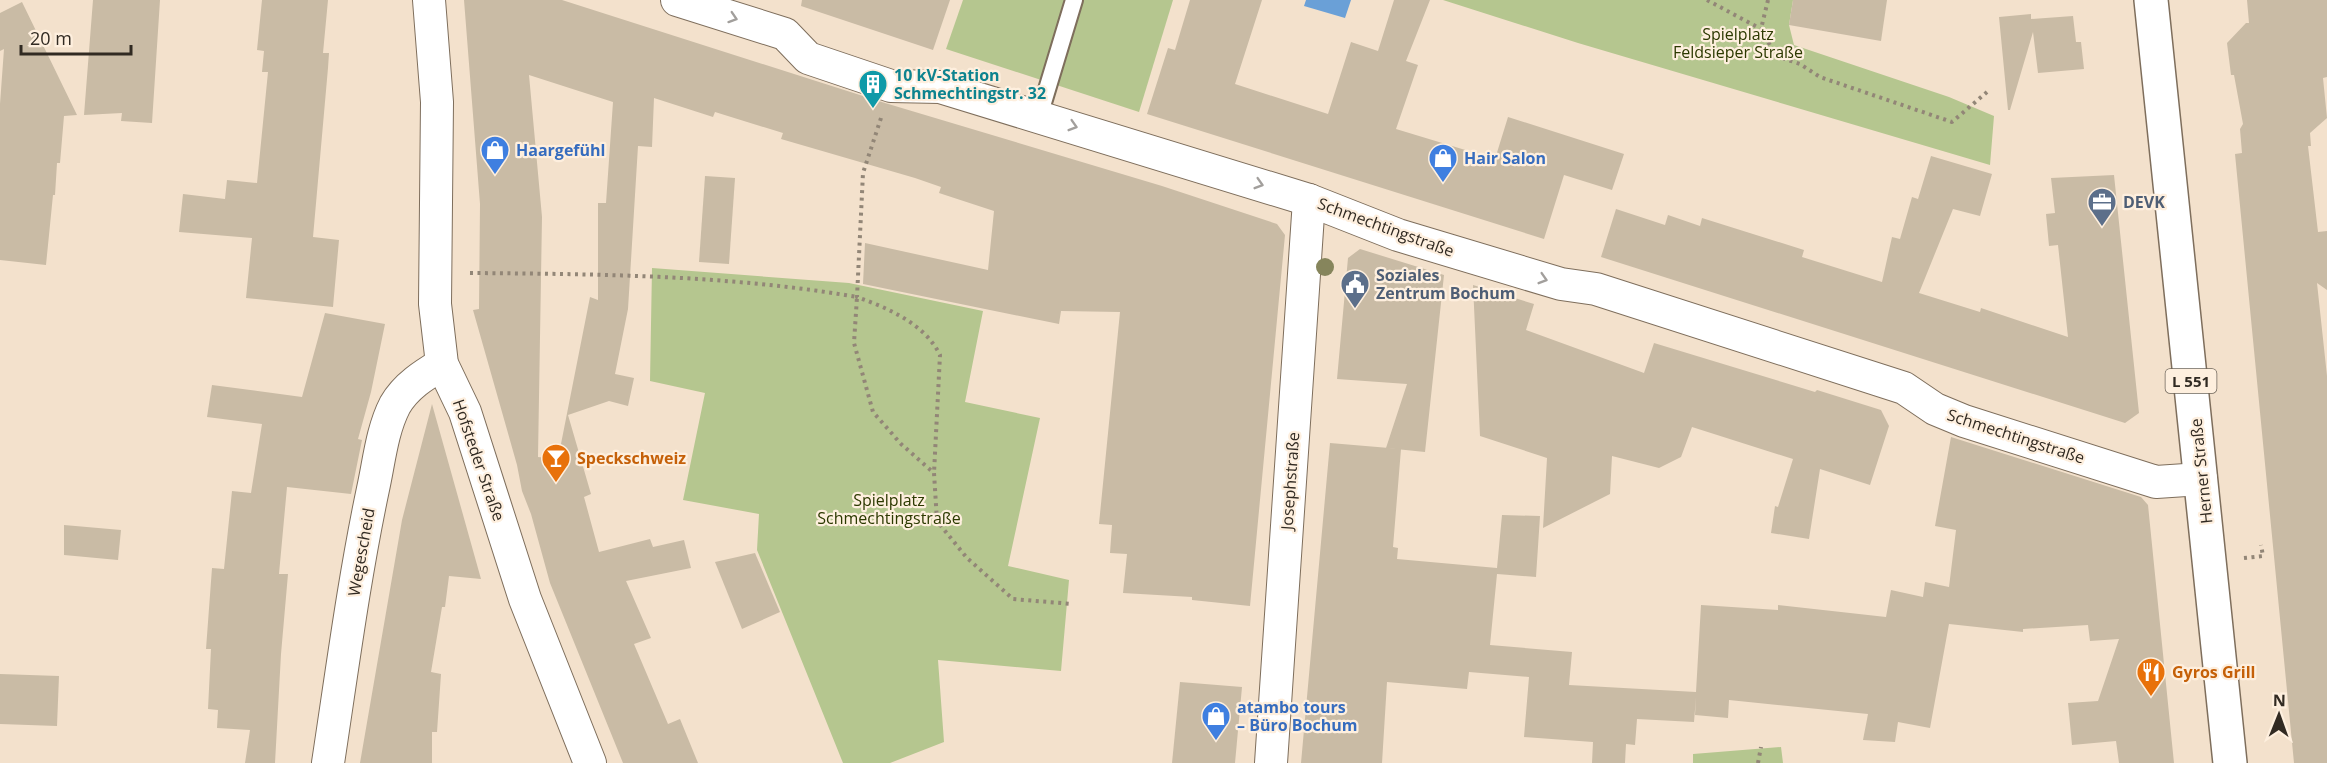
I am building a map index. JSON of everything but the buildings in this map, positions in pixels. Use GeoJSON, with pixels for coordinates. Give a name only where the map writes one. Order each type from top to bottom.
{"type":"FeatureCollection","features":[{"type":"Feature","properties":{"kind":"main road","name":"Herner Straße"},"geometry":{"type":"LineString","coordinates":[[2151,0],[2230,763]]}},
{"type":"Feature","properties":{"kind":"street","name":"Hofsteder Straße"},"geometry":{"type":"LineString","coordinates":[[429,0],[437,102],[435,304],[442,364],[465,412],[525,600],[590,763]]}},
{"type":"Feature","properties":{"kind":"street","name":"Schmechtingstraße"},"geometry":{"type":"LineString","coordinates":[[677,0],[785,34],[808,58],[891,86],[940,87],[1309,200],[1398,236],[1561,284],[1596,289],[1904,388],[1935,409],[1964,421],[2156,482],[2201,478]]}},
{"type":"Feature","properties":{"kind":"street","name":"Josephstraße"},"geometry":{"type":"LineString","coordinates":[[1270,763],[1309,200]]}},
{"type":"Feature","properties":{"kind":"street","name":"Wegescheid"},"geometry":{"type":"LineString","coordinates":[[328,763],[350,614],[385,436],[395,405],[412,382],[442,364]]}},
{"type":"Feature","properties":{"kind":"lane"},"geometry":{"type":"LineString","coordinates":[[1039,116],[1074,0]]}},
{"type":"Feature","properties":{"kind":"path"},"geometry":{"type":"LineString","coordinates":[[1707,0],[1761,29],[1776,56],[1800,64],[1820,77],[1952,122],[1987,92]]}},
{"type":"Feature","properties":{"kind":"path"},"geometry":{"type":"LineString","coordinates":[[1761,29],[1768,0]]}},
{"type":"Feature","properties":{"kind":"path"},"geometry":{"type":"LineString","coordinates":[[891,86],[863,173],[854,343],[873,412],[901,444],[934,474]]}},
{"type":"Feature","properties":{"kind":"path"},"geometry":{"type":"LineString","coordinates":[[477,273],[599,274],[748,283],[857,297],[887,308],[912,324],[934,343],[940,355],[934,474],[937,521],[967,558],[1013,599],[1072,604]]}},
{"type":"Feature","properties":{"kind":"path"},"geometry":{"type":"LineString","coordinates":[[1758,763],[1761,747]]}},
{"type":"Feature","properties":{"kind":"green space"},"geometry":{"type":"Polygon","coordinates":[[[963,0],[1173,0],[1139,112],[946,49],[963,0]]]}},
{"type":"Feature","properties":{"kind":"green space","name":"Spielplatz Feldsieper Straße"},"geometry":{"type":"Polygon","coordinates":[[[1443,0],[1793,0],[1789,25],[1794,45],[1949,97],[1994,116],[1990,165],[1578,43],[1443,0]]]}},
{"type":"Feature","properties":{"kind":"green space","name":"Spielplatz Schmechtingstraße"},"geometry":{"type":"Polygon","coordinates":[[[652,268],[849,283],[983,311],[965,402],[1040,418],[1008,566],[1069,580],[1061,671],[938,660],[944,742],[890,763],[843,763],[757,550],[759,514],[683,500],[705,393],[650,381],[652,268]]]}},
{"type":"Feature","properties":{"kind":"green space"},"geometry":{"type":"Polygon","coordinates":[[[1781,747],[1783,763],[1693,763],[1693,754],[1781,747]]]}},
{"type":"Feature","properties":{"kind":"water"},"geometry":{"type":"Polygon","coordinates":[[[1306,0],[1351,0],[1345,18],[1304,6],[1306,0]]]}},
{"type":"Feature","properties":{"kind":"place","name":"10 kV-Station Schmechtingstr. 32"},"geometry":{"type":"Point","coordinates":[873,110]}},
{"type":"Feature","properties":{"kind":"place","name":"Haargefühl"},"geometry":{"type":"Point","coordinates":[495,176]}},
{"type":"Feature","properties":{"kind":"place","name":"Hair Salon"},"geometry":{"type":"Point","coordinates":[1443,184]}},
{"type":"Feature","properties":{"kind":"place","name":"DEVK"},"geometry":{"type":"Point","coordinates":[2102,228]}},
{"type":"Feature","properties":{"kind":"place","name":"Soziales Zentrum Bochum"},"geometry":{"type":"Point","coordinates":[1355,310]}},
{"type":"Feature","properties":{"kind":"place","name":"Speckschweiz"},"geometry":{"type":"Point","coordinates":[556,484]}},
{"type":"Feature","properties":{"kind":"place","name":"Gyros Grill"},"geometry":{"type":"Point","coordinates":[2151,698]}},
{"type":"Feature","properties":{"kind":"place","name":"atambo tours – Büro Bochum"},"geometry":{"type":"Point","coordinates":[1216,742]}}]}
